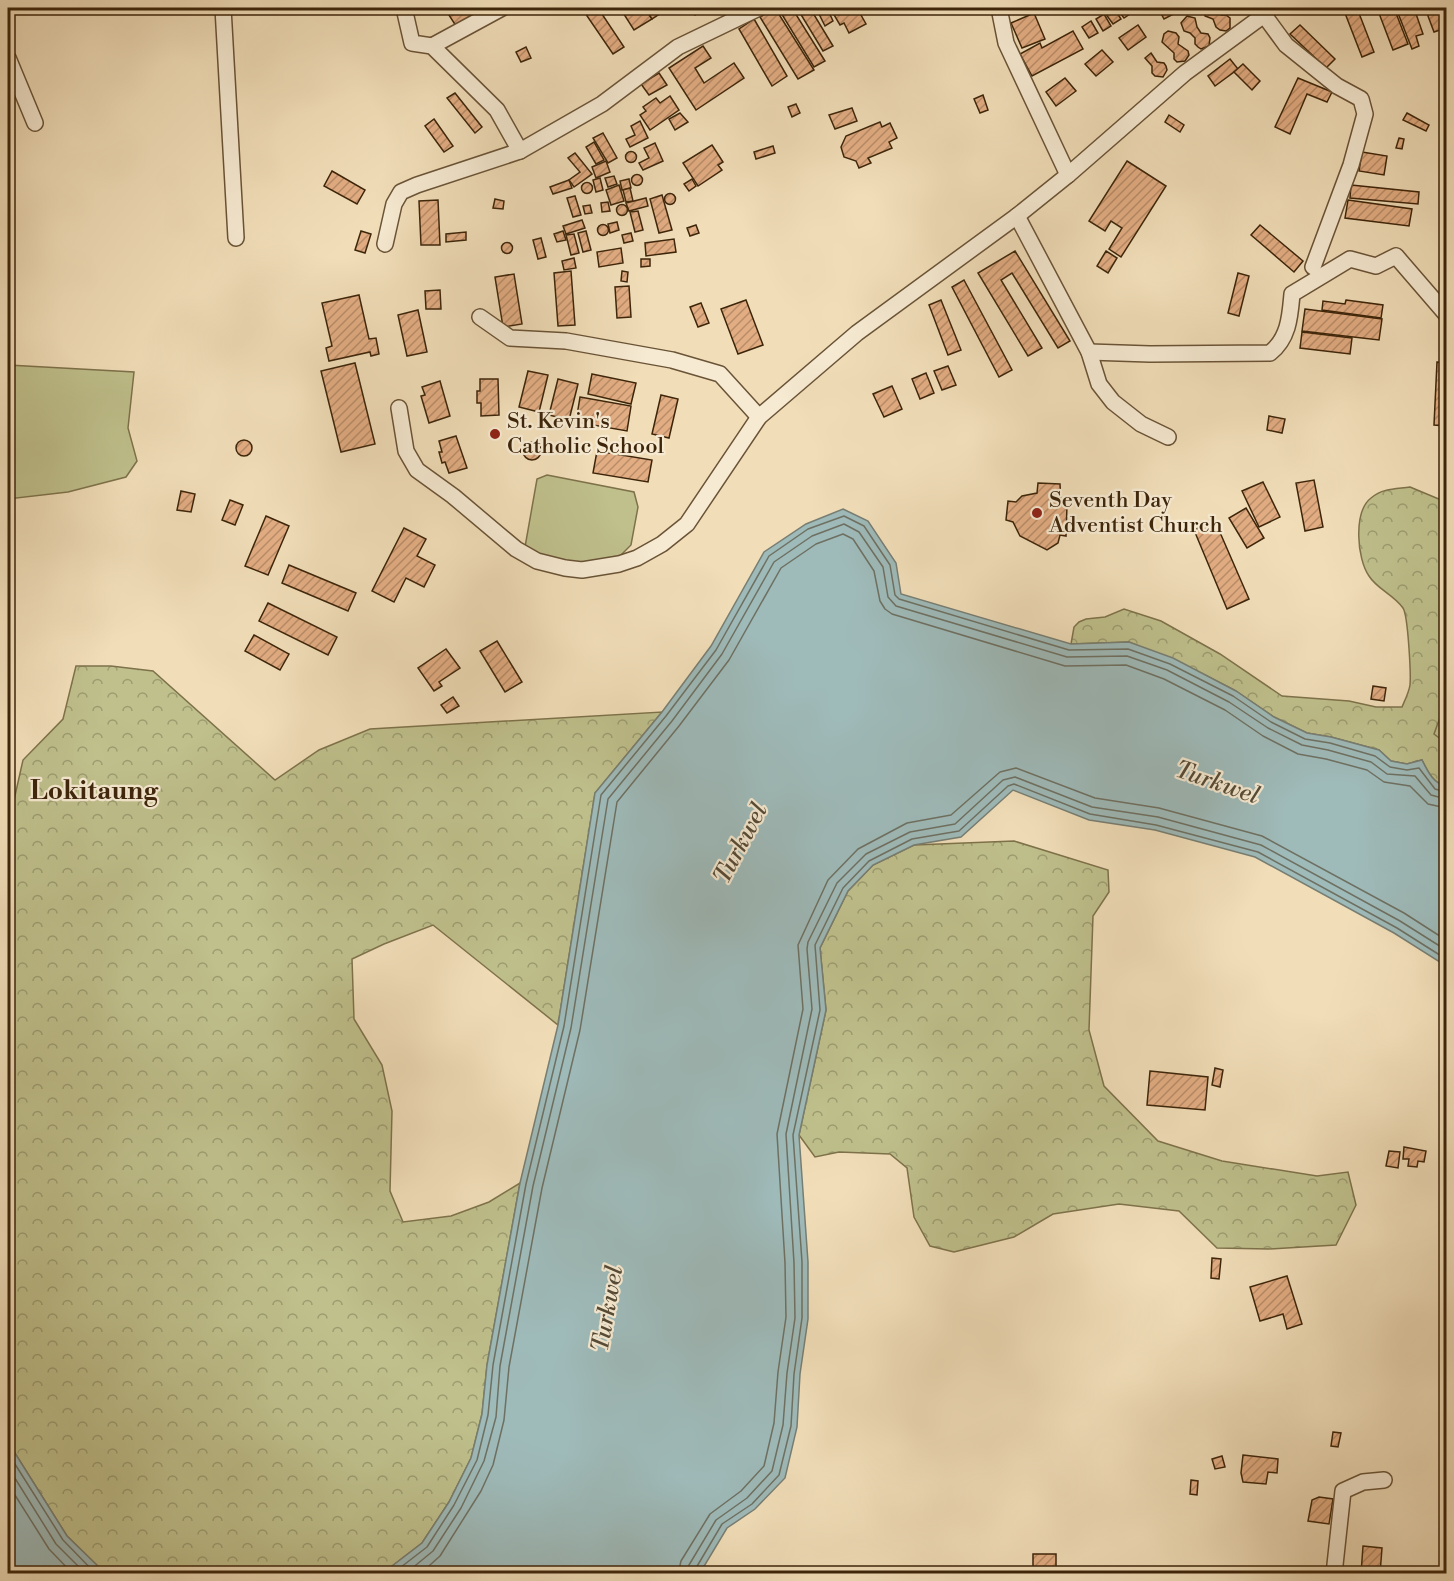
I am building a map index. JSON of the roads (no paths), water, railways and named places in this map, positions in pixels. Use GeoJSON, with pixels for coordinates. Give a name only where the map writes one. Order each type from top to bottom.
{"type":"FeatureCollection","features":[{"type":"Feature","properties":{"kind":"street"},"geometry":{"type":"LineString","coordinates":[[223,8],[236,238]]}},
{"type":"Feature","properties":{"kind":"street"},"geometry":{"type":"LineString","coordinates":[[404,8],[412,43],[432,46],[497,110],[520,151]]}},
{"type":"Feature","properties":{"kind":"street"},"geometry":{"type":"LineString","coordinates":[[432,46],[502,8]]}},
{"type":"Feature","properties":{"kind":"street"},"geometry":{"type":"LineString","coordinates":[[385,244],[394,204],[401,192],[417,184],[520,151],[602,104],[678,47],[759,8]]}},
{"type":"Feature","properties":{"kind":"street"},"geometry":{"type":"LineString","coordinates":[[999,8],[1006,43],[1068,175]]}},
{"type":"Feature","properties":{"kind":"street"},"geometry":{"type":"LineString","coordinates":[[399,408],[406,451],[417,470],[462,503],[516,549],[537,561],[582,570],[619,564],[637,558],[662,544],[687,524],[759,417],[857,333],[1017,216],[1068,175],[1185,73],[1267,11],[1286,45],[1337,86],[1361,99],[1365,114],[1351,165],[1313,267]]}},
{"type":"Feature","properties":{"kind":"street"},"geometry":{"type":"LineString","coordinates":[[8,58],[35,123]]}},
{"type":"Feature","properties":{"kind":"street"},"geometry":{"type":"LineString","coordinates":[[1017,216],[1089,352],[1099,384],[1113,402],[1141,424],[1168,437]]}},
{"type":"Feature","properties":{"kind":"street"},"geometry":{"type":"LineString","coordinates":[[1089,352],[1270,353],[1278,347],[1290,324],[1292,294],[1350,259],[1376,266],[1396,256],[1446,314]]}},
{"type":"Feature","properties":{"kind":"street"},"geometry":{"type":"LineString","coordinates":[[480,317],[510,338],[566,341],[672,360],[720,374],[759,417]]}},
{"type":"Feature","properties":{"kind":"street"},"geometry":{"type":"LineString","coordinates":[[1334,1574],[1343,1491],[1363,1482],[1384,1480]]}},
{"type":"Feature","properties":{"kind":"water","name":"Turkwel"},"geometry":{"type":"Polygon","coordinates":[[[843,509],[868,521],[896,563],[901,594],[1071,644],[1129,642],[1173,658],[1236,691],[1274,717],[1307,733],[1379,750],[1391,761],[1407,764],[1422,760],[1434,780],[1446,786],[1446,966],[1394,933],[1255,857],[1155,830],[1089,820],[1013,790],[961,837],[914,845],[873,865],[848,891],[820,948],[826,1010],[799,1135],[808,1262],[808,1319],[800,1374],[797,1427],[785,1478],[755,1509],[727,1528],[700,1573],[383,1573],[422,1543],[449,1502],[471,1458],[482,1414],[487,1365],[520,1183],[558,1025],[595,793],[662,712],[711,646],[764,552],[806,524],[843,509]]]}},
{"type":"Feature","properties":{"kind":"water"},"geometry":{"type":"Polygon","coordinates":[[[8,1442],[67,1536],[105,1573],[8,1573],[8,1442]]]}},
{"type":"Feature","properties":{"kind":"place","name":"St. Kevin's Catholic School"},"geometry":{"type":"Point","coordinates":[495,434]}},
{"type":"Feature","properties":{"kind":"place","name":"Seventh Day Adventist Church"},"geometry":{"type":"Point","coordinates":[1037,513]}},
{"type":"Feature","properties":{"kind":"district","name":"Lokitaung"},"geometry":{"type":"Point","coordinates":[94,791]}}]}
